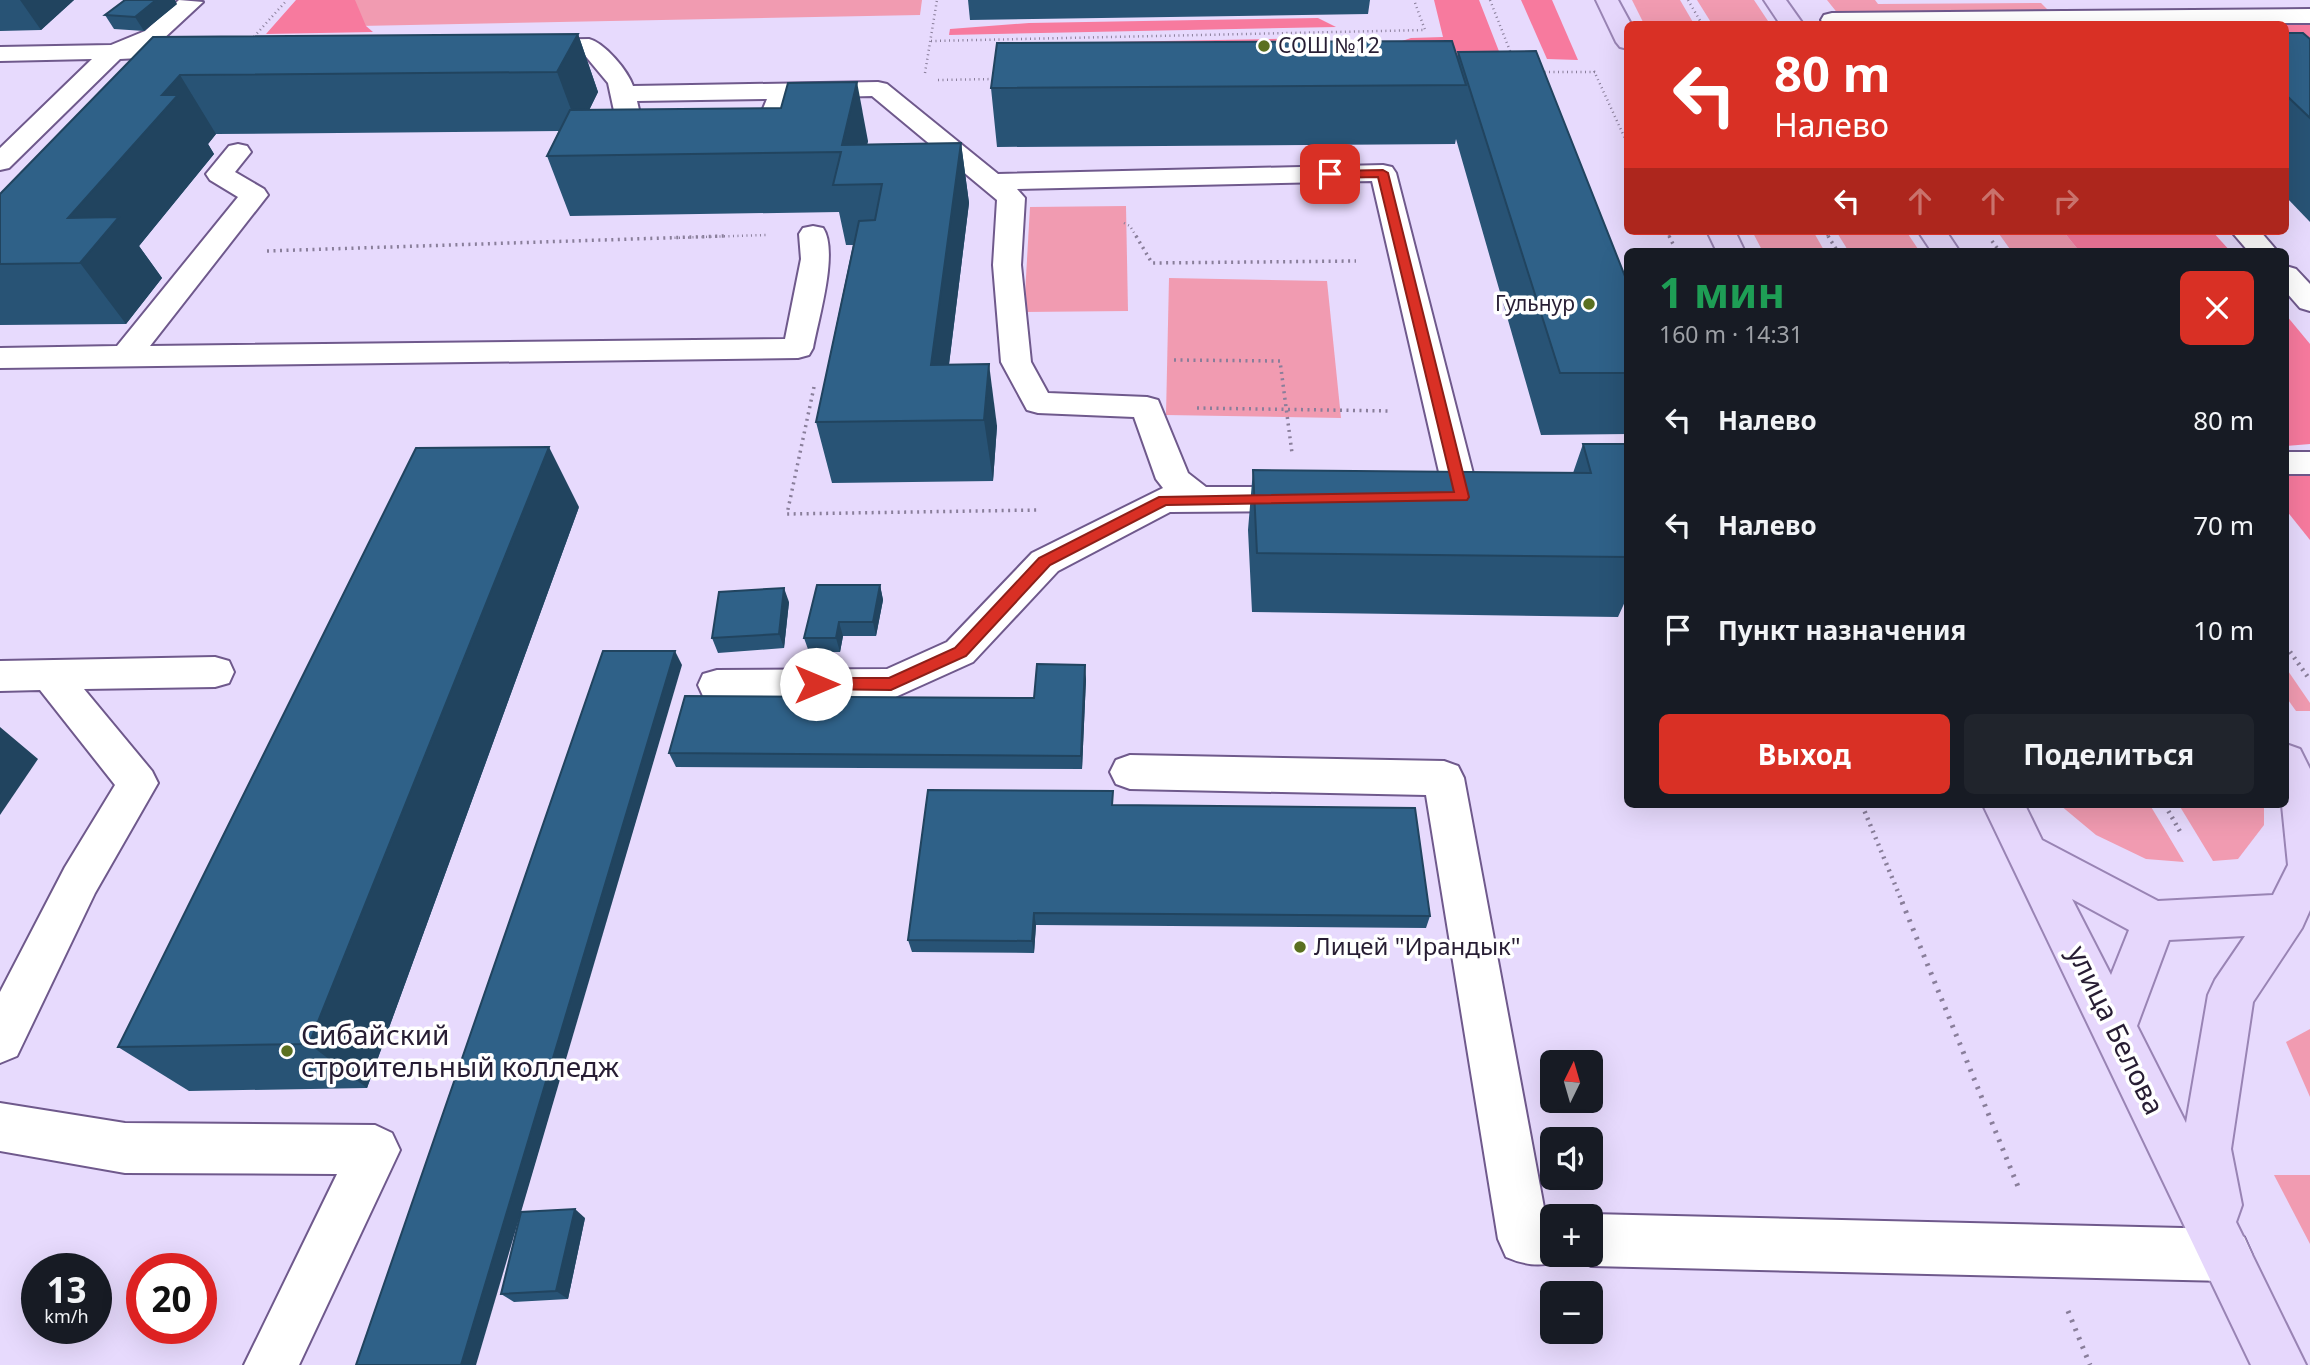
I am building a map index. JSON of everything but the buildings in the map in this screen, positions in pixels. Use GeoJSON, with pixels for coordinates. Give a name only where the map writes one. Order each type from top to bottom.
{"type":"FeatureCollection","features":[{"type":"Feature","properties":{"kind":"main road"},"geometry":{"type":"LineString","coordinates":[[1607,0],[1624,34]]}},
{"type":"Feature","properties":{"kind":"main road"},"geometry":{"type":"LineString","coordinates":[[1774,0],[1789,21]]}},
{"type":"Feature","properties":{"kind":"main road","name":"улица Белова"},"geometry":{"type":"LineString","coordinates":[[2226,1255],[2206,1149],[2231,995],[2298,915],[2309,866],[2302,797],[2289,768]]}},
{"type":"Feature","properties":{"kind":"main road","name":"улица Белова"},"geometry":{"type":"LineString","coordinates":[[2006,808],[2279,1365]]}},
{"type":"Feature","properties":{"kind":"main road"},"geometry":{"type":"LineString","coordinates":[[2028,853],[2154,921],[2298,915]]}},
{"type":"Feature","properties":{"kind":"main road"},"geometry":{"type":"LineString","coordinates":[[2114,1025],[2154,921]]}},
{"type":"Feature","properties":{"kind":"street"},"geometry":{"type":"LineString","coordinates":[[0,162],[113,52],[153,36],[192,2],[190,0]]}},
{"type":"Feature","properties":{"kind":"street"},"geometry":{"type":"LineString","coordinates":[[1832,20],[2310,16]]}},
{"type":"Feature","properties":{"kind":"street"},"geometry":{"type":"LineString","coordinates":[[506,47],[589,46],[620,82],[635,148],[673,147]]}},
{"type":"Feature","properties":{"kind":"street"},"geometry":{"type":"LineString","coordinates":[[0,54],[244,49]]}},
{"type":"Feature","properties":{"kind":"street"},"geometry":{"type":"LineString","coordinates":[[622,94],[878,89],[1012,198],[1007,265],[1016,362],[1038,403],[1147,407],[1173,479],[1199,499]]}},
{"type":"Feature","properties":{"kind":"street"},"geometry":{"type":"LineString","coordinates":[[723,146],[761,146],[782,91]]}},
{"type":"Feature","properties":{"kind":"street"},"geometry":{"type":"LineString","coordinates":[[126,356],[254,195],[219,174],[238,152]]}},
{"type":"Feature","properties":{"kind":"street"},"geometry":{"type":"LineString","coordinates":[[992,182],[1383,173],[1441,412],[1471,482],[1462,497],[1408,497]]}},
{"type":"Feature","properties":{"kind":"street"},"geometry":{"type":"LineString","coordinates":[[0,358],[798,348],[815,259],[813,234]]}},
{"type":"Feature","properties":{"kind":"street"},"geometry":{"type":"LineString","coordinates":[[2249,235],[2260,248]]}},
{"type":"Feature","properties":{"kind":"street"},"geometry":{"type":"LineString","coordinates":[[2289,278],[2310,302]]}},
{"type":"Feature","properties":{"kind":"street"},"geometry":{"type":"LineString","coordinates":[[2289,463],[2310,463]]}},
{"type":"Feature","properties":{"kind":"street"},"geometry":{"type":"LineString","coordinates":[[717,685],[891,684],[960,652],[1045,562],[1164,500],[1313,498]]}},
{"type":"Feature","properties":{"kind":"street"},"geometry":{"type":"LineString","coordinates":[[0,676],[215,672]]}},
{"type":"Feature","properties":{"kind":"street"},"geometry":{"type":"LineString","coordinates":[[0,1040],[80,880],[138,783],[50,675]]}},
{"type":"Feature","properties":{"kind":"street"},"geometry":{"type":"LineString","coordinates":[[1130,772],[1444,778],[1524,1239],[1540,1239]]}},
{"type":"Feature","properties":{"kind":"street"},"geometry":{"type":"LineString","coordinates":[[0,1127],[125,1148],[376,1150],[271,1365]]}},
{"type":"Feature","properties":{"kind":"street"},"geometry":{"type":"LineString","coordinates":[[1603,1240],[2226,1255]]}},
{"type":"Feature","properties":{"kind":"path"},"geometry":{"type":"LineString","coordinates":[[244,49],[286,0]]}},
{"type":"Feature","properties":{"kind":"path"},"geometry":{"type":"LineString","coordinates":[[923,80],[937,0]]}},
{"type":"Feature","properties":{"kind":"path"},"geometry":{"type":"LineString","coordinates":[[930,41],[1425,30],[1414,0]]}},
{"type":"Feature","properties":{"kind":"path"},"geometry":{"type":"LineString","coordinates":[[1490,0],[1514,61]]}},
{"type":"Feature","properties":{"kind":"path"},"geometry":{"type":"LineString","coordinates":[[1688,0],[1700,21]]}},
{"type":"Feature","properties":{"kind":"path"},"geometry":{"type":"LineString","coordinates":[[1531,73],[1605,72]]}},
{"type":"Feature","properties":{"kind":"path"},"geometry":{"type":"LineString","coordinates":[[878,89],[923,80],[1006,79]]}},
{"type":"Feature","properties":{"kind":"path"},"geometry":{"type":"LineString","coordinates":[[1042,181],[1130,226],[1152,263],[1404,260]]}},
{"type":"Feature","properties":{"kind":"path"},"geometry":{"type":"LineString","coordinates":[[1174,360],[1280,361],[1286,409],[1313,498]]}},
{"type":"Feature","properties":{"kind":"path"},"geometry":{"type":"LineString","coordinates":[[1147,407],[1441,412]]}},
{"type":"Feature","properties":{"kind":"path"},"geometry":{"type":"LineString","coordinates":[[2289,650],[2310,680]]}},
{"type":"Feature","properties":{"kind":"path"},"geometry":{"type":"LineString","coordinates":[[1863,808],[2090,1365]]}},
{"type":"Feature","properties":{"kind":"path"},"geometry":{"type":"LineString","coordinates":[[2167,808],[2182,835]]}},
{"type":"Feature","properties":{"kind":"shaded area"},"geometry":{"type":"Polygon","coordinates":[[[296,0],[355,0],[366,26],[373,32],[266,34],[296,0]]]}},
{"type":"Feature","properties":{"kind":"shaded area"},"geometry":{"type":"Polygon","coordinates":[[[331,0],[922,0],[920,15],[309,27],[331,0]]]}},
{"type":"Feature","properties":{"kind":"shaded area"},"geometry":{"type":"Polygon","coordinates":[[[1434,0],[1479,0],[1502,59],[1079,51],[1110,42],[1320,38],[1339,52],[1375,50],[1411,38],[1443,37],[1434,0]]]}},
{"type":"Feature","properties":{"kind":"shaded area"},"geometry":{"type":"Polygon","coordinates":[[[1521,0],[1552,0],[1578,60],[1547,59],[1521,0]]]}},
{"type":"Feature","properties":{"kind":"shaded area"},"geometry":{"type":"Polygon","coordinates":[[[1632,0],[1680,0],[1692,21],[1642,21],[1632,0]]]}},
{"type":"Feature","properties":{"kind":"shaded area"},"geometry":{"type":"Polygon","coordinates":[[[1697,0],[1754,0],[1768,21],[1710,21],[1697,0]]]}},
{"type":"Feature","properties":{"kind":"shaded area"},"geometry":{"type":"Polygon","coordinates":[[[1827,0],[1875,0],[1878,4],[2041,3],[2051,13],[1839,15],[1827,0]]]}},
{"type":"Feature","properties":{"kind":"shaded area"},"geometry":{"type":"Polygon","coordinates":[[[1318,18],[1336,27],[949,35],[950,29],[1029,23],[1318,18]]]}},
{"type":"Feature","properties":{"kind":"shaded area"},"geometry":{"type":"Polygon","coordinates":[[[2289,23],[2310,23],[2310,71],[2289,68],[2289,23]]]}},
{"type":"Feature","properties":{"kind":"shaded area"},"geometry":{"type":"Polygon","coordinates":[[[1126,206],[1128,311],[1024,312],[1030,207],[1126,206]]]}},
{"type":"Feature","properties":{"kind":"shaded area"},"geometry":{"type":"Polygon","coordinates":[[[1754,235],[1815,235],[1823,248],[1761,248],[1754,235]]]}},
{"type":"Feature","properties":{"kind":"shaded area"},"geometry":{"type":"Polygon","coordinates":[[[1838,235],[1909,235],[1917,248],[1847,248],[1838,235]]]}},
{"type":"Feature","properties":{"kind":"shaded area"},"geometry":{"type":"Polygon","coordinates":[[[2000,235],[2066,235],[2077,248],[2009,248],[2000,235]]]}},
{"type":"Feature","properties":{"kind":"shaded area"},"geometry":{"type":"Polygon","coordinates":[[[2066,235],[2216,235],[2227,248],[2077,248],[2066,235]]]}},
{"type":"Feature","properties":{"kind":"shaded area"},"geometry":{"type":"Polygon","coordinates":[[[1169,278],[1327,281],[1341,418],[1166,415],[1169,278]]]}},
{"type":"Feature","properties":{"kind":"shaded area"},"geometry":{"type":"Polygon","coordinates":[[[2289,319],[2310,344],[2310,444],[2289,446],[2289,319]]]}},
{"type":"Feature","properties":{"kind":"shaded area"},"geometry":{"type":"Polygon","coordinates":[[[2289,475],[2310,475],[2310,540],[2289,514],[2289,475]]]}},
{"type":"Feature","properties":{"kind":"shaded area"},"geometry":{"type":"Polygon","coordinates":[[[2289,672],[2310,703],[2310,711],[2296,711],[2289,701],[2289,672]]]}},
{"type":"Feature","properties":{"kind":"shaded area"},"geometry":{"type":"Polygon","coordinates":[[[2064,808],[2152,808],[2184,862],[2146,859],[2096,835],[2064,808]]]}},
{"type":"Feature","properties":{"kind":"shaded area"},"geometry":{"type":"Polygon","coordinates":[[[2181,808],[2264,808],[2264,825],[2238,859],[2213,861],[2181,808]]]}},
{"type":"Feature","properties":{"kind":"shaded area"},"geometry":{"type":"Polygon","coordinates":[[[2310,1029],[2310,1097],[2286,1042],[2310,1029]]]}},
{"type":"Feature","properties":{"kind":"shaded area"},"geometry":{"type":"Polygon","coordinates":[[[2274,1175],[2310,1175],[2310,1244],[2274,1175]]]}},
{"type":"Feature","properties":{"kind":"place","name":"СОШ №12"},"geometry":{"type":"Point","coordinates":[1264,46]}},
{"type":"Feature","properties":{"kind":"place","name":"Гульнур"},"geometry":{"type":"Point","coordinates":[1589,304]}},
{"type":"Feature","properties":{"kind":"place","name":"Лицей \"Ирандык\""},"geometry":{"type":"Point","coordinates":[1300,947]}},
{"type":"Feature","properties":{"kind":"place","name":"Сибайский строительный колледж"},"geometry":{"type":"Point","coordinates":[287,1051]}},
{"type":"Feature","properties":{"kind":"route"},"geometry":{"type":"LineString","coordinates":[[816,684],[891,684],[960,652],[1045,562],[1164,500],[1462,497],[1383,173],[1330,174]]}}]}
